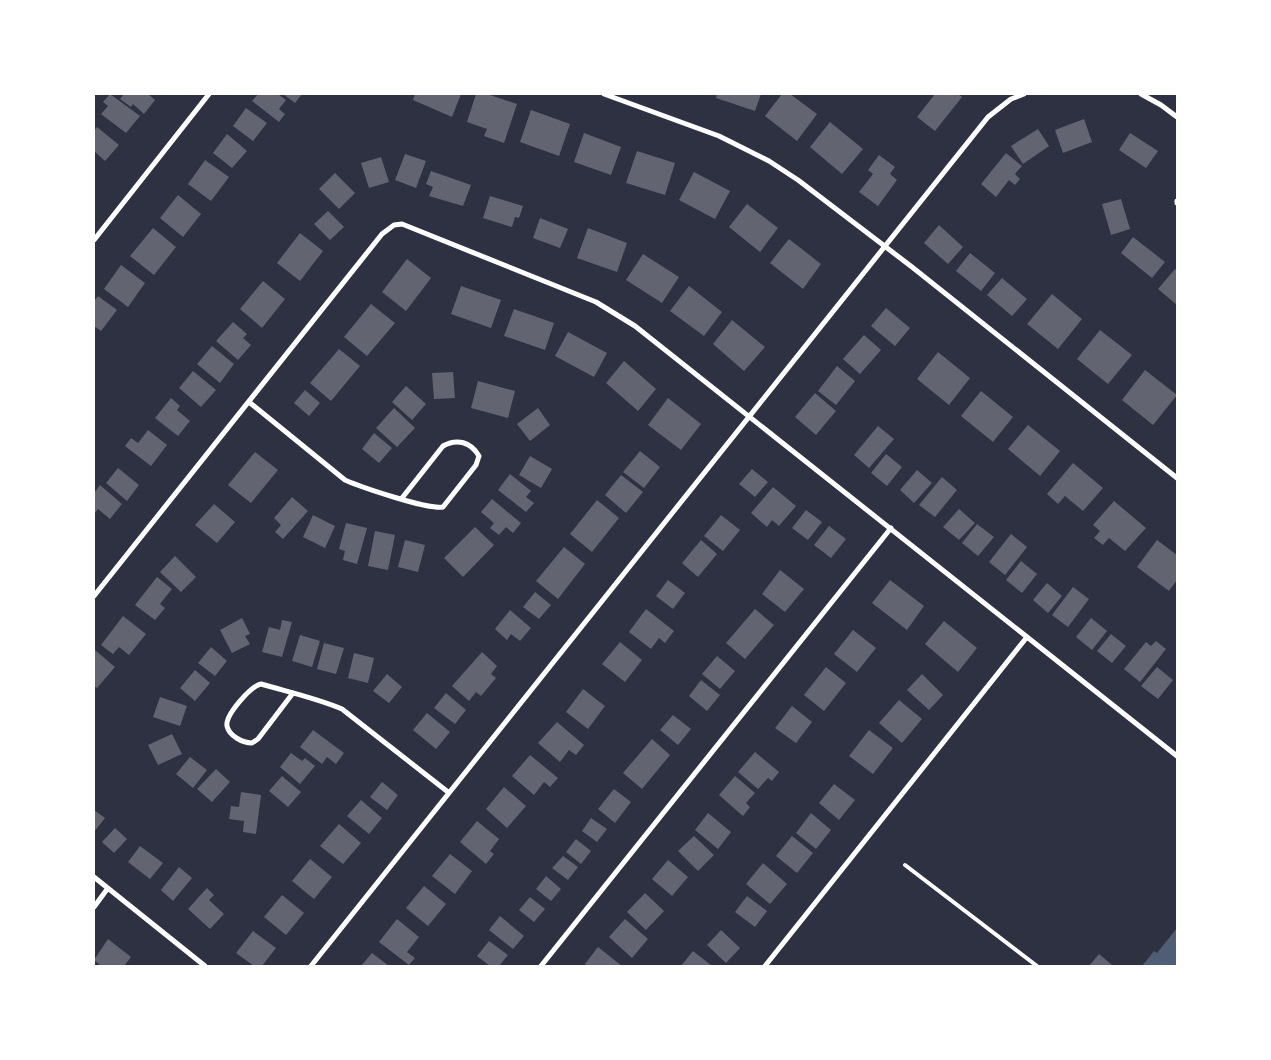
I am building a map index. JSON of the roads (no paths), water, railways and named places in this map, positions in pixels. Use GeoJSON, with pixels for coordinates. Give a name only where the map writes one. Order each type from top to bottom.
{"type":"FeatureCollection","features":[{"type":"Feature","properties":{"kind":"street"},"geometry":{"type":"LineString","coordinates":[[94,240],[208,94]]}},
{"type":"Feature","properties":{"kind":"street"},"geometry":{"type":"LineString","coordinates":[[604,94],[719,136],[769,161],[798,180],[1177,478]]}},
{"type":"Feature","properties":{"kind":"street"},"geometry":{"type":"LineString","coordinates":[[1008,94],[1012,99]]}},
{"type":"Feature","properties":{"kind":"street"},"geometry":{"type":"LineString","coordinates":[[311,966],[988,117],[1012,99],[1024,94]]}},
{"type":"Feature","properties":{"kind":"street"},"geometry":{"type":"LineString","coordinates":[[1140,94],[1161,104],[1177,117]]}},
{"type":"Feature","properties":{"kind":"street"},"geometry":{"type":"LineString","coordinates":[[94,596],[382,234],[394,225],[402,224],[581,296],[615,313],[635,326],[750,415],[1177,756]]}},
{"type":"Feature","properties":{"kind":"street"},"geometry":{"type":"LineString","coordinates":[[249,402],[345,480],[402,498],[433,507],[442,507],[476,465],[479,456],[474,448],[461,441],[451,441],[443,446],[402,498]]}},
{"type":"Feature","properties":{"kind":"street"},"geometry":{"type":"LineString","coordinates":[[541,966],[891,528]]}},
{"type":"Feature","properties":{"kind":"street"},"geometry":{"type":"LineString","coordinates":[[765,966],[1027,637]]}},
{"type":"Feature","properties":{"kind":"street"},"geometry":{"type":"LineString","coordinates":[[293,693],[258,739],[252,743],[244,743],[231,734],[227,726],[228,718],[255,686],[261,684],[293,693],[332,705],[352,715],[448,792]]}},
{"type":"Feature","properties":{"kind":"street"},"geometry":{"type":"LineString","coordinates":[[94,877],[205,966]]}},
{"type":"Feature","properties":{"kind":"street"},"geometry":{"type":"LineString","coordinates":[[94,907],[108,888]]}},
{"type":"Feature","properties":{"kind":"lane"},"geometry":{"type":"LineString","coordinates":[[905,865],[1037,966]]}},
{"type":"Feature","properties":{"kind":"water"},"geometry":{"type":"Polygon","coordinates":[[[1177,928],[1177,966],[1142,966],[1154,951],[1157,953],[1177,928]]]}}]}
